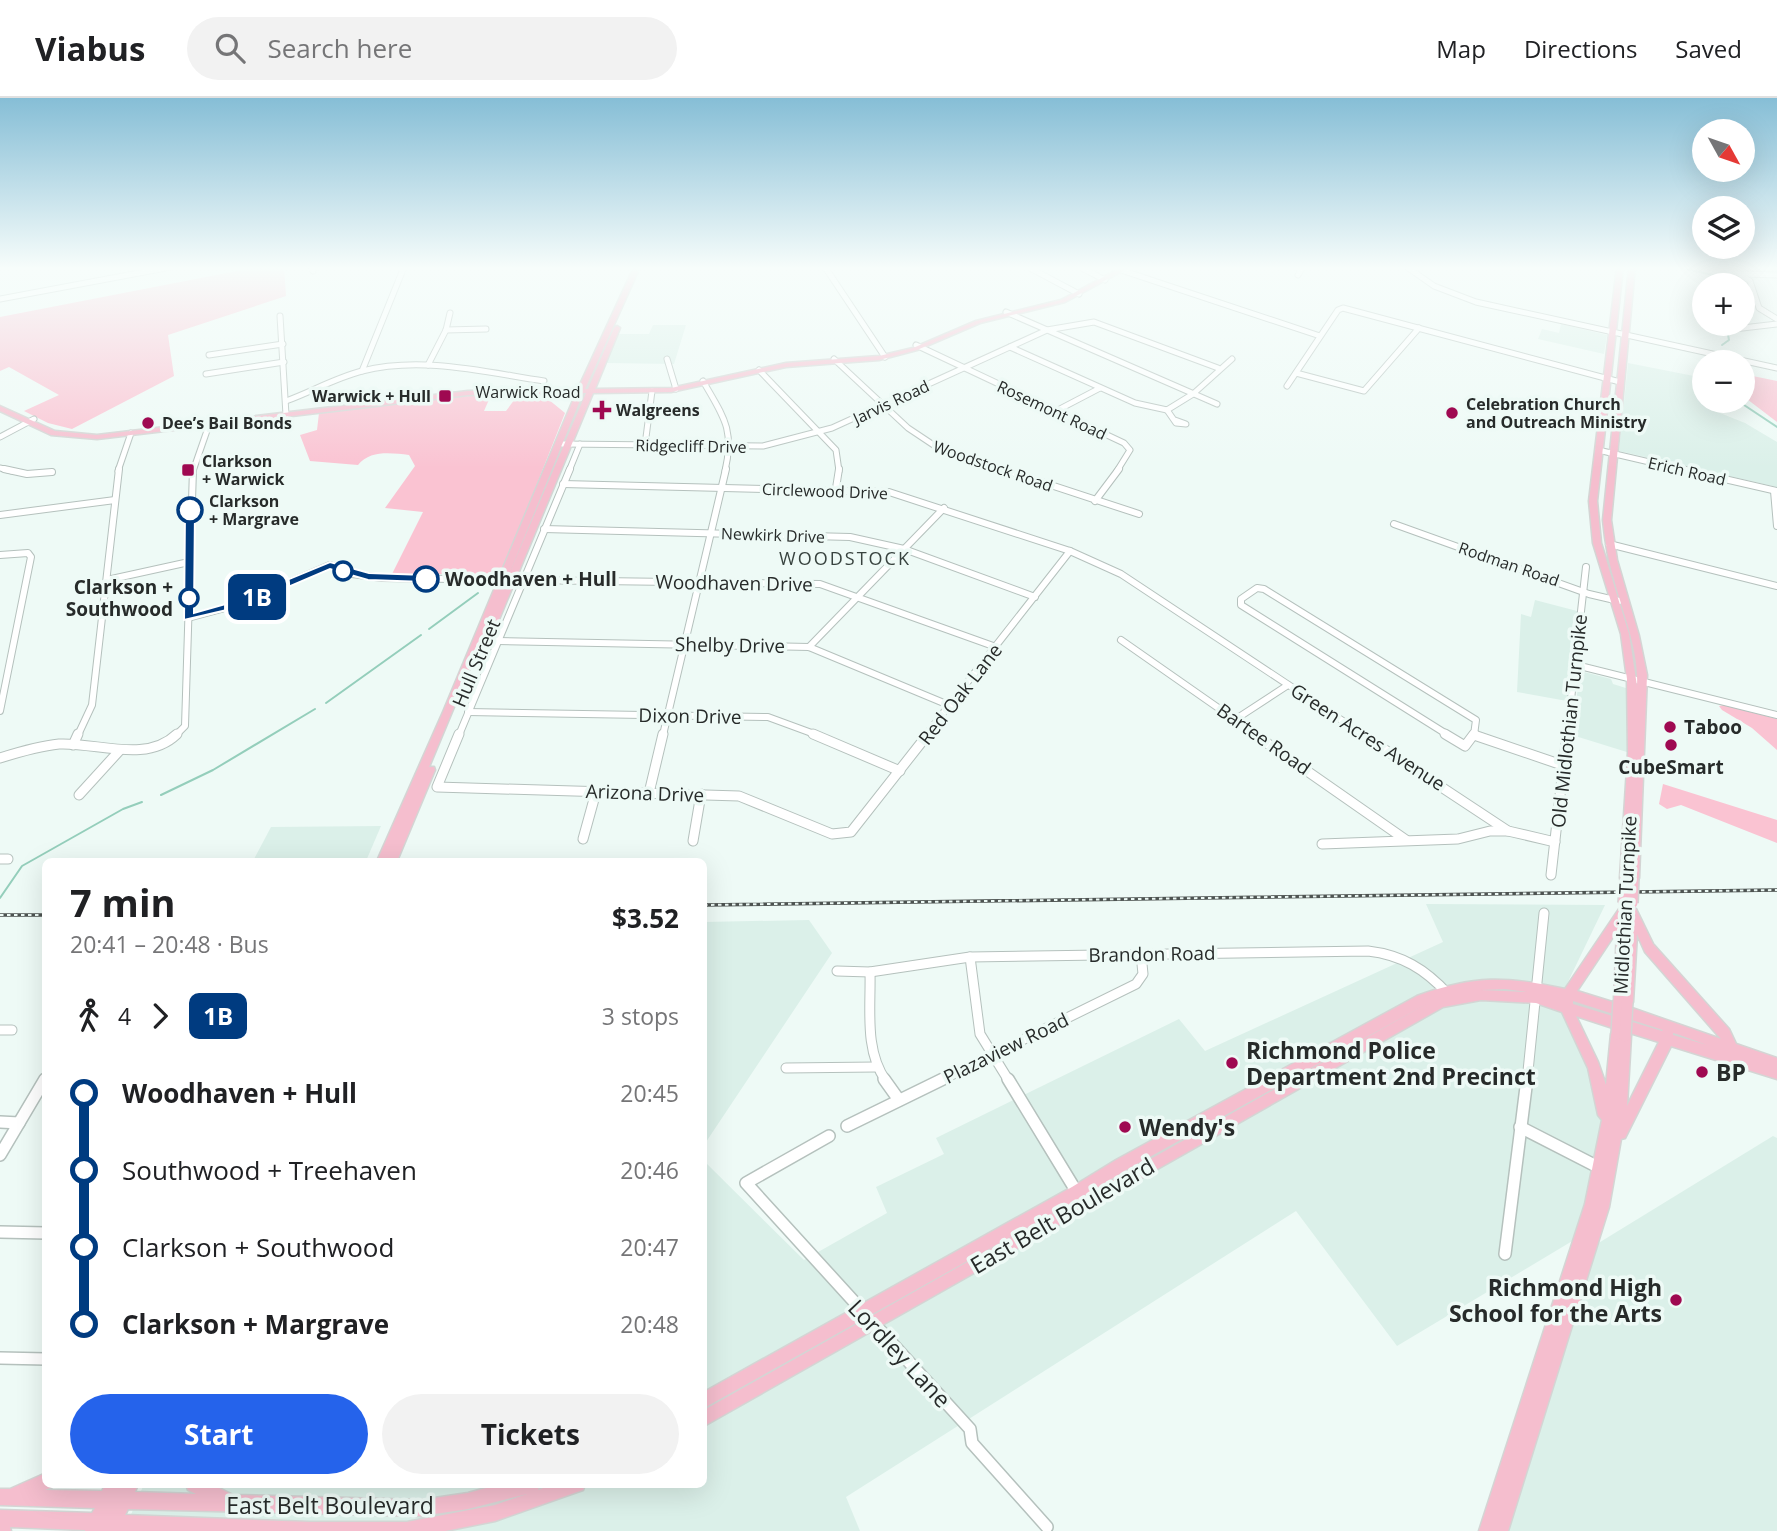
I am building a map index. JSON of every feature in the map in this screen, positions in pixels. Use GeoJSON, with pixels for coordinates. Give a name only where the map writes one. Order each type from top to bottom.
{"type":"FeatureCollection","features":[{"type":"Feature","properties":{"kind":"main road","name":"Hull Street"},"geometry":{"type":"LineString","coordinates":[[383,858],[513,579],[559,443],[607,334]]}},
{"type":"Feature","properties":{"kind":"main road","name":"Hull Street"},"geometry":{"type":"LineString","coordinates":[[393,858],[513,579],[613,334]]}},
{"type":"Feature","properties":{"kind":"main road","name":"Warwick Road"},"geometry":{"type":"LineString","coordinates":[[0,406],[54,433],[79,437],[131,434],[479,392],[581,389],[652,391],[759,370],[884,355],[948,334]]}},
{"type":"Feature","properties":{"kind":"main road","name":"Midlothian Turnpike"},"geometry":{"type":"LineString","coordinates":[[1613,334],[1593,493],[1594,528],[1637,680]]}},
{"type":"Feature","properties":{"kind":"main road","name":"Midlothian Turnpike"},"geometry":{"type":"LineString","coordinates":[[1500,1531],[1591,1246],[1615,1142],[1630,878],[1639,650],[1609,544],[1607,508],[1625,334]]}},
{"type":"Feature","properties":{"kind":"main road","name":"Warwick Road"},"geometry":{"type":"LineString","coordinates":[[703,382],[782,362],[835,360]]}},
{"type":"Feature","properties":{"kind":"main road","name":"Warwick Road"},"geometry":{"type":"LineString","coordinates":[[591,390],[675,387]]}},
{"type":"Feature","properties":{"kind":"main road"},"geometry":{"type":"LineString","coordinates":[[1608,1128],[1599,1081],[1572,1021],[1567,1001],[1628,908],[1649,948],[1725,1033],[1738,1057],[1777,1073]]}},
{"type":"Feature","properties":{"kind":"main road","name":"East Belt Boulevard"},"geometry":{"type":"LineString","coordinates":[[707,1398],[868,1317],[1081,1198],[1121,1165],[1421,1000],[1492,984],[1567,1001],[1738,1057]]}},
{"type":"Feature","properties":{"kind":"main road"},"geometry":{"type":"LineString","coordinates":[[1539,996],[1572,1021]]}},
{"type":"Feature","properties":{"kind":"main road","name":"Midlothian Turnpike"},"geometry":{"type":"LineString","coordinates":[[1487,1531],[1580,1245],[1608,1128],[1622,1018]]}},
{"type":"Feature","properties":{"kind":"main road"},"geometry":{"type":"LineString","coordinates":[[1615,1142],[1667,1033]]}},
{"type":"Feature","properties":{"kind":"main road"},"geometry":{"type":"LineString","coordinates":[[1738,1057],[1777,1064]]}},
{"type":"Feature","properties":{"kind":"main road","name":"East Belt Boulevard"},"geometry":{"type":"LineString","coordinates":[[707,1416],[868,1317]]}},
{"type":"Feature","properties":{"kind":"main road"},"geometry":{"type":"LineString","coordinates":[[4,1498],[42,1483]]}},
{"type":"Feature","properties":{"kind":"main road"},"geometry":{"type":"LineString","coordinates":[[114,1488],[115,1501]]}},
{"type":"Feature","properties":{"kind":"main road"},"geometry":{"type":"LineString","coordinates":[[104,1526],[115,1501],[126,1488]]}},
{"type":"Feature","properties":{"kind":"main road"},"geometry":{"type":"LineString","coordinates":[[200,1488],[238,1505]]}},
{"type":"Feature","properties":{"kind":"main road","name":"East Belt Boulevard"},"geometry":{"type":"LineString","coordinates":[[4,1498],[431,1507],[514,1488]]}},
{"type":"Feature","properties":{"kind":"main road","name":"East Belt Boulevard"},"geometry":{"type":"LineString","coordinates":[[0,1518],[104,1526],[359,1531],[423,1528],[495,1513],[566,1488]]}},
{"type":"Feature","properties":{"kind":"main road"},"geometry":{"type":"LineString","coordinates":[[237,1531],[255,1527]]}},
{"type":"Feature","properties":{"kind":"street"},"geometry":{"type":"LineString","coordinates":[[282,334],[286,414]]}},
{"type":"Feature","properties":{"kind":"street"},"geometry":{"type":"LineString","coordinates":[[362,371],[377,334]]}},
{"type":"Feature","properties":{"kind":"street"},"geometry":{"type":"LineString","coordinates":[[428,365],[444,334]]}},
{"type":"Feature","properties":{"kind":"street"},"geometry":{"type":"LineString","coordinates":[[870,334],[884,355]]}},
{"type":"Feature","properties":{"kind":"street","name":"Jarvis Road"},"geometry":{"type":"LineString","coordinates":[[821,431],[883,406],[1038,334]]}},
{"type":"Feature","properties":{"kind":"street"},"geometry":{"type":"LineString","coordinates":[[1055,334],[1217,404]]}},
{"type":"Feature","properties":{"kind":"street","name":"Jarvis Road"},"geometry":{"type":"LineString","coordinates":[[1127,334],[1218,368]]}},
{"type":"Feature","properties":{"kind":"street"},"geometry":{"type":"LineString","coordinates":[[1287,386],[1320,336],[1313,334]]}},
{"type":"Feature","properties":{"kind":"street"},"geometry":{"type":"LineString","coordinates":[[1296,373],[1360,391],[1367,389],[1414,334]]}},
{"type":"Feature","properties":{"kind":"street"},"geometry":{"type":"LineString","coordinates":[[1440,334],[1620,382]]}},
{"type":"Feature","properties":{"kind":"street"},"geometry":{"type":"LineString","coordinates":[[1629,334],[1777,368]]}},
{"type":"Feature","properties":{"kind":"street"},"geometry":{"type":"LineString","coordinates":[[209,355],[283,344]]}},
{"type":"Feature","properties":{"kind":"street","name":"Rosemont Road"},"geometry":{"type":"LineString","coordinates":[[918,346],[1124,443],[1130,450],[1094,500]]}},
{"type":"Feature","properties":{"kind":"street"},"geometry":{"type":"LineString","coordinates":[[1010,347],[1135,403],[1167,410],[1175,420]]}},
{"type":"Feature","properties":{"kind":"street"},"geometry":{"type":"LineString","coordinates":[[667,359],[675,387]]}},
{"type":"Feature","properties":{"kind":"street"},"geometry":{"type":"LineString","coordinates":[[1167,410],[1193,394],[1218,368],[1231,359]]}},
{"type":"Feature","properties":{"kind":"street","name":"Woodstock Road"},"geometry":{"type":"LineString","coordinates":[[835,360],[883,406],[938,449],[1139,514]]}},
{"type":"Feature","properties":{"kind":"street"},"geometry":{"type":"LineString","coordinates":[[206,374],[284,362]]}},
{"type":"Feature","properties":{"kind":"street"},"geometry":{"type":"LineString","coordinates":[[286,401],[362,371],[428,365],[544,381]]}},
{"type":"Feature","properties":{"kind":"street"},"geometry":{"type":"LineString","coordinates":[[759,370],[821,431],[838,456],[836,488]]}},
{"type":"Feature","properties":{"kind":"street"},"geometry":{"type":"LineString","coordinates":[[649,793],[731,446],[728,424],[703,382]]}},
{"type":"Feature","properties":{"kind":"street"},"geometry":{"type":"LineString","coordinates":[[1056,411],[1100,388]]}},
{"type":"Feature","properties":{"kind":"street"},"geometry":{"type":"LineString","coordinates":[[645,445],[652,391]]}},
{"type":"Feature","properties":{"kind":"street"},"geometry":{"type":"LineString","coordinates":[[0,437],[31,421]]}},
{"type":"Feature","properties":{"kind":"street"},"geometry":{"type":"LineString","coordinates":[[0,758],[42,747],[73,745],[121,750],[161,745],[185,726],[192,473],[210,424]]}},
{"type":"Feature","properties":{"kind":"street","name":"Ridgecliff Drive"},"geometry":{"type":"LineString","coordinates":[[559,443],[771,445],[821,431]]}},
{"type":"Feature","properties":{"kind":"street"},"geometry":{"type":"LineString","coordinates":[[73,745],[92,705],[118,465],[131,434]]}},
{"type":"Feature","properties":{"kind":"street"},"geometry":{"type":"LineString","coordinates":[[468,712],[498,641],[513,579],[544,529],[580,444]]}},
{"type":"Feature","properties":{"kind":"street","name":"Erich Road"},"geometry":{"type":"LineString","coordinates":[[1598,450],[1776,491]]}},
{"type":"Feature","properties":{"kind":"street"},"geometry":{"type":"LineString","coordinates":[[0,468],[27,474],[52,472]]}},
{"type":"Feature","properties":{"kind":"street","name":"Circlewood Drive"},"geometry":{"type":"LineString","coordinates":[[563,484],[836,488],[889,492],[1070,551],[1121,574],[1187,616]]}},
{"type":"Feature","properties":{"kind":"street"},"geometry":{"type":"LineString","coordinates":[[1776,491],[1777,526]]}},
{"type":"Feature","properties":{"kind":"street"},"geometry":{"type":"LineString","coordinates":[[0,515],[115,500]]}},
{"type":"Feature","properties":{"kind":"street"},"geometry":{"type":"LineString","coordinates":[[809,647],[944,508]]}},
{"type":"Feature","properties":{"kind":"street","name":"Rodman Road"},"geometry":{"type":"LineString","coordinates":[[1394,524],[1625,603]]}},
{"type":"Feature","properties":{"kind":"street","name":"Newkirk Drive"},"geometry":{"type":"LineString","coordinates":[[544,529],[850,537],[904,550],[1035,597]]}},
{"type":"Feature","properties":{"kind":"street"},"geometry":{"type":"LineString","coordinates":[[1609,544],[1777,586]]}},
{"type":"Feature","properties":{"kind":"street","name":"Red Oak Lane"},"geometry":{"type":"LineString","coordinates":[[846,833],[855,829],[1070,551]]}},
{"type":"Feature","properties":{"kind":"street"},"geometry":{"type":"LineString","coordinates":[[0,555],[28,553],[30,558],[0,711]]}},
{"type":"Feature","properties":{"kind":"street"},"geometry":{"type":"LineString","coordinates":[[107,580],[189,562]]}},
{"type":"Feature","properties":{"kind":"street","name":"Woodhaven Drive"},"geometry":{"type":"LineString","coordinates":[[188,618],[240,604],[330,565],[352,574],[382,578],[820,584],[996,647]]}},
{"type":"Feature","properties":{"kind":"street","name":"Old Midlothian Turnpike"},"geometry":{"type":"LineString","coordinates":[[1551,875],[1586,567]]}},
{"type":"Feature","properties":{"kind":"street"},"geometry":{"type":"LineString","coordinates":[[1257,588],[1264,589],[1476,720],[1474,735],[1465,746],[1241,605],[1241,599],[1257,588]]}},
{"type":"Feature","properties":{"kind":"street","name":"Green Acres Avenue"},"geometry":{"type":"LineString","coordinates":[[1187,616],[1508,831],[1555,842]]}},
{"type":"Feature","properties":{"kind":"street","name":"Bartee Road"},"geometry":{"type":"LineString","coordinates":[[1121,640],[1406,840]]}},
{"type":"Feature","properties":{"kind":"street","name":"Shelby Drive"},"geometry":{"type":"LineString","coordinates":[[498,641],[809,647],[951,706]]}},
{"type":"Feature","properties":{"kind":"street"},"geometry":{"type":"LineString","coordinates":[[0,667],[9,665]]}},
{"type":"Feature","properties":{"kind":"street"},"geometry":{"type":"LineString","coordinates":[[1576,665],[1777,715]]}},
{"type":"Feature","properties":{"kind":"street"},"geometry":{"type":"LineString","coordinates":[[1236,719],[1288,685]]}},
{"type":"Feature","properties":{"kind":"street","name":"Dixon Drive"},"geometry":{"type":"LineString","coordinates":[[468,712],[775,718],[900,771]]}},
{"type":"Feature","properties":{"kind":"street","name":"Arizona Drive"},"geometry":{"type":"LineString","coordinates":[[468,712],[437,787],[739,796],[832,834],[846,833]]}},
{"type":"Feature","properties":{"kind":"street"},"geometry":{"type":"LineString","coordinates":[[1474,735],[1565,766]]}},
{"type":"Feature","properties":{"kind":"street"},"geometry":{"type":"LineString","coordinates":[[79,795],[121,750]]}},
{"type":"Feature","properties":{"kind":"street"},"geometry":{"type":"LineString","coordinates":[[583,839],[596,792]]}},
{"type":"Feature","properties":{"kind":"street"},"geometry":{"type":"LineString","coordinates":[[693,841],[701,794]]}},
{"type":"Feature","properties":{"kind":"street"},"geometry":{"type":"LineString","coordinates":[[1322,844],[1458,839],[1490,831],[1508,831]]}},
{"type":"Feature","properties":{"kind":"street"},"geometry":{"type":"LineString","coordinates":[[1505,1254],[1539,996],[1544,913]]}},
{"type":"Feature","properties":{"kind":"street","name":"Brandon Road"},"geometry":{"type":"LineString","coordinates":[[837,971],[870,972],[940,959],[970,957],[1391,953],[1416,964],[1449,995]]}},
{"type":"Feature","properties":{"kind":"street","name":"Plazaview Road"},"geometry":{"type":"LineString","coordinates":[[847,1126],[1136,984],[1143,974],[1141,954]]}},
{"type":"Feature","properties":{"kind":"street"},"geometry":{"type":"LineString","coordinates":[[970,957],[977,1027],[990,1055],[1081,1198]]}},
{"type":"Feature","properties":{"kind":"street"},"geometry":{"type":"LineString","coordinates":[[870,972],[871,1040],[876,1067],[899,1100]]}},
{"type":"Feature","properties":{"kind":"street"},"geometry":{"type":"LineString","coordinates":[[0,1030],[12,1030]]}},
{"type":"Feature","properties":{"kind":"street"},"geometry":{"type":"LineString","coordinates":[[786,1068],[876,1067]]}},
{"type":"Feature","properties":{"kind":"street"},"geometry":{"type":"LineString","coordinates":[[0,1155],[42,1085]]}},
{"type":"Feature","properties":{"kind":"street"},"geometry":{"type":"LineString","coordinates":[[0,1122],[19,1123]]}},
{"type":"Feature","properties":{"kind":"street"},"geometry":{"type":"LineString","coordinates":[[1520,1127],[1600,1168]]}},
{"type":"Feature","properties":{"kind":"street","name":"Lordley Lane"},"geometry":{"type":"LineString","coordinates":[[830,1136],[746,1183],[970,1429],[972,1443],[1046,1527]]}},
{"type":"Feature","properties":{"kind":"street"},"geometry":{"type":"LineString","coordinates":[[0,1232],[42,1233]]}},
{"type":"Feature","properties":{"kind":"street"},"geometry":{"type":"LineString","coordinates":[[0,1358],[42,1359]]}},
{"type":"Feature","properties":{"kind":"shaded area"},"geometry":{"type":"Polygon","coordinates":[[[0,334],[171,334],[168,335],[174,376],[72,429],[48,423],[24,411],[59,395],[9,367],[0,371],[0,334]]]}},
{"type":"Feature","properties":{"kind":"shaded area"},"geometry":{"type":"Polygon","coordinates":[[[618,334],[683,334],[674,364],[605,363],[618,334]]]}},
{"type":"Feature","properties":{"kind":"shaded area"},"geometry":{"type":"Polygon","coordinates":[[[1540,334],[1607,335],[1604,354],[1538,339],[1540,334]]]}},
{"type":"Feature","properties":{"kind":"shaded area"},"geometry":{"type":"Polygon","coordinates":[[[1628,363],[1692,376],[1692,413],[1720,413],[1745,423],[1777,442],[1777,487],[1619,451],[1628,363]]]}},
{"type":"Feature","properties":{"kind":"shaded area"},"geometry":{"type":"Polygon","coordinates":[[[1755,376],[1777,381],[1777,422],[1755,405],[1755,376]]]}},
{"type":"Feature","properties":{"kind":"shaded area"},"geometry":{"type":"Polygon","coordinates":[[[491,395],[484,411],[506,411],[518,395],[543,395],[565,413],[503,570],[493,574],[392,574],[423,512],[385,508],[415,466],[409,455],[375,455],[358,465],[310,461],[300,435],[317,430],[319,413],[450,397],[491,395]]]}},
{"type":"Feature","properties":{"kind":"shaded area"},"geometry":{"type":"Polygon","coordinates":[[[1535,600],[1577,611],[1567,701],[1517,692],[1521,614],[1531,617],[1535,600]]]}},
{"type":"Feature","properties":{"kind":"shaded area"},"geometry":{"type":"Polygon","coordinates":[[[1580,671],[1611,679],[1613,684],[1629,689],[1630,753],[1572,735],[1580,671]]]}},
{"type":"Feature","properties":{"kind":"shaded area"},"geometry":{"type":"Polygon","coordinates":[[[1719,706],[1777,719],[1777,750],[1752,728],[1722,710],[1719,706]]]}},
{"type":"Feature","properties":{"kind":"shaded area"},"geometry":{"type":"Polygon","coordinates":[[[1663,784],[1777,820],[1777,843],[1681,805],[1667,809],[1659,804],[1663,784]]]}},
{"type":"Feature","properties":{"kind":"shaded area"},"geometry":{"type":"Polygon","coordinates":[[[381,826],[367,858],[255,858],[271,827],[381,826]]]}},
{"type":"Feature","properties":{"kind":"shaded area"},"geometry":{"type":"Polygon","coordinates":[[[1426,904],[1605,905],[1566,986],[1563,1015],[1597,1083],[1604,1119],[1600,1150],[1574,1240],[1397,1346],[1296,1211],[846,1497],[860,1531],[124,1531],[142,1488],[707,1488],[707,1164],[804,1260],[887,1213],[876,1187],[944,1154],[936,1138],[1179,1019],[1205,1051],[1443,942],[1426,904]]]}},
{"type":"Feature","properties":{"kind":"shaded area"},"geometry":{"type":"Polygon","coordinates":[[[809,920],[832,953],[707,1140],[707,922],[809,920]]]}},
{"type":"Feature","properties":{"kind":"shaded area","name":"Richmond High School for the Arts"},"geometry":{"type":"Polygon","coordinates":[[[1773,1136],[1777,1138],[1777,1531],[1500,1531],[1592,1247],[1773,1136]]]}},
{"type":"Feature","properties":{"kind":"waterway"},"geometry":{"type":"LineString","coordinates":[[1722,345],[1729,340],[1728,336]]}},
{"type":"Feature","properties":{"kind":"waterway"},"geometry":{"type":"LineString","coordinates":[[1755,412],[1777,427]]}},
{"type":"Feature","properties":{"kind":"waterway"},"geometry":{"type":"LineString","coordinates":[[429,629],[478,593]]}},
{"type":"Feature","properties":{"kind":"waterway"},"geometry":{"type":"LineString","coordinates":[[326,703],[421,635]]}},
{"type":"Feature","properties":{"kind":"waterway"},"geometry":{"type":"LineString","coordinates":[[161,795],[213,770],[315,709]]}},
{"type":"Feature","properties":{"kind":"waterway"},"geometry":{"type":"LineString","coordinates":[[0,898],[22,866],[123,809],[142,802]]}},
{"type":"Feature","properties":{"kind":"railway"},"geometry":{"type":"LineString","coordinates":[[707,905],[1777,890]]}},
{"type":"Feature","properties":{"kind":"railway"},"geometry":{"type":"LineString","coordinates":[[0,915],[42,915]]}},
{"type":"Feature","properties":{"kind":"bus line","name":"1B"},"geometry":{"type":"LineString","coordinates":[[190,510],[188,618],[240,604],[330,565],[352,574],[426,579]]}},
{"type":"Feature","properties":{"kind":"place","name":"Warwick + Hull"},"geometry":{"type":"Point","coordinates":[445,396]}},
{"type":"Feature","properties":{"kind":"place","name":"Walgreens"},"geometry":{"type":"Point","coordinates":[602,410]}},
{"type":"Feature","properties":{"kind":"place","name":"Celebration Church and Outreach Ministry"},"geometry":{"type":"Point","coordinates":[1452,413]}},
{"type":"Feature","properties":{"kind":"place","name":"Dee’s Bail Bonds"},"geometry":{"type":"Point","coordinates":[148,423]}},
{"type":"Feature","properties":{"kind":"place","name":"Clarkson + Warwick"},"geometry":{"type":"Point","coordinates":[188,470]}},
{"type":"Feature","properties":{"kind":"place","name":"Clarkson + Margrave"},"geometry":{"type":"Point","coordinates":[190,510]}},
{"type":"Feature","properties":{"kind":"place","name":"Woodhaven + Hull"},"geometry":{"type":"Point","coordinates":[426,579]}},
{"type":"Feature","properties":{"kind":"place","name":"Clarkson + Southwood"},"geometry":{"type":"Point","coordinates":[189,598]}},
{"type":"Feature","properties":{"kind":"place","name":"Taboo"},"geometry":{"type":"Point","coordinates":[1670,727]}},
{"type":"Feature","properties":{"kind":"place","name":"CubeSmart"},"geometry":{"type":"Point","coordinates":[1671,745]}},
{"type":"Feature","properties":{"kind":"place","name":"Richmond Police Department 2nd Precinct"},"geometry":{"type":"Point","coordinates":[1232,1063]}},
{"type":"Feature","properties":{"kind":"place","name":"BP"},"geometry":{"type":"Point","coordinates":[1702,1072]}},
{"type":"Feature","properties":{"kind":"place","name":"Wendy's"},"geometry":{"type":"Point","coordinates":[1125,1127]}},
{"type":"Feature","properties":{"kind":"place","name":"Richmond High School for the Arts"},"geometry":{"type":"Point","coordinates":[1676,1300]}},
{"type":"Feature","properties":{"kind":"district","name":"WOODSTOCK"},"geometry":{"type":"Point","coordinates":[845,558]}}]}
